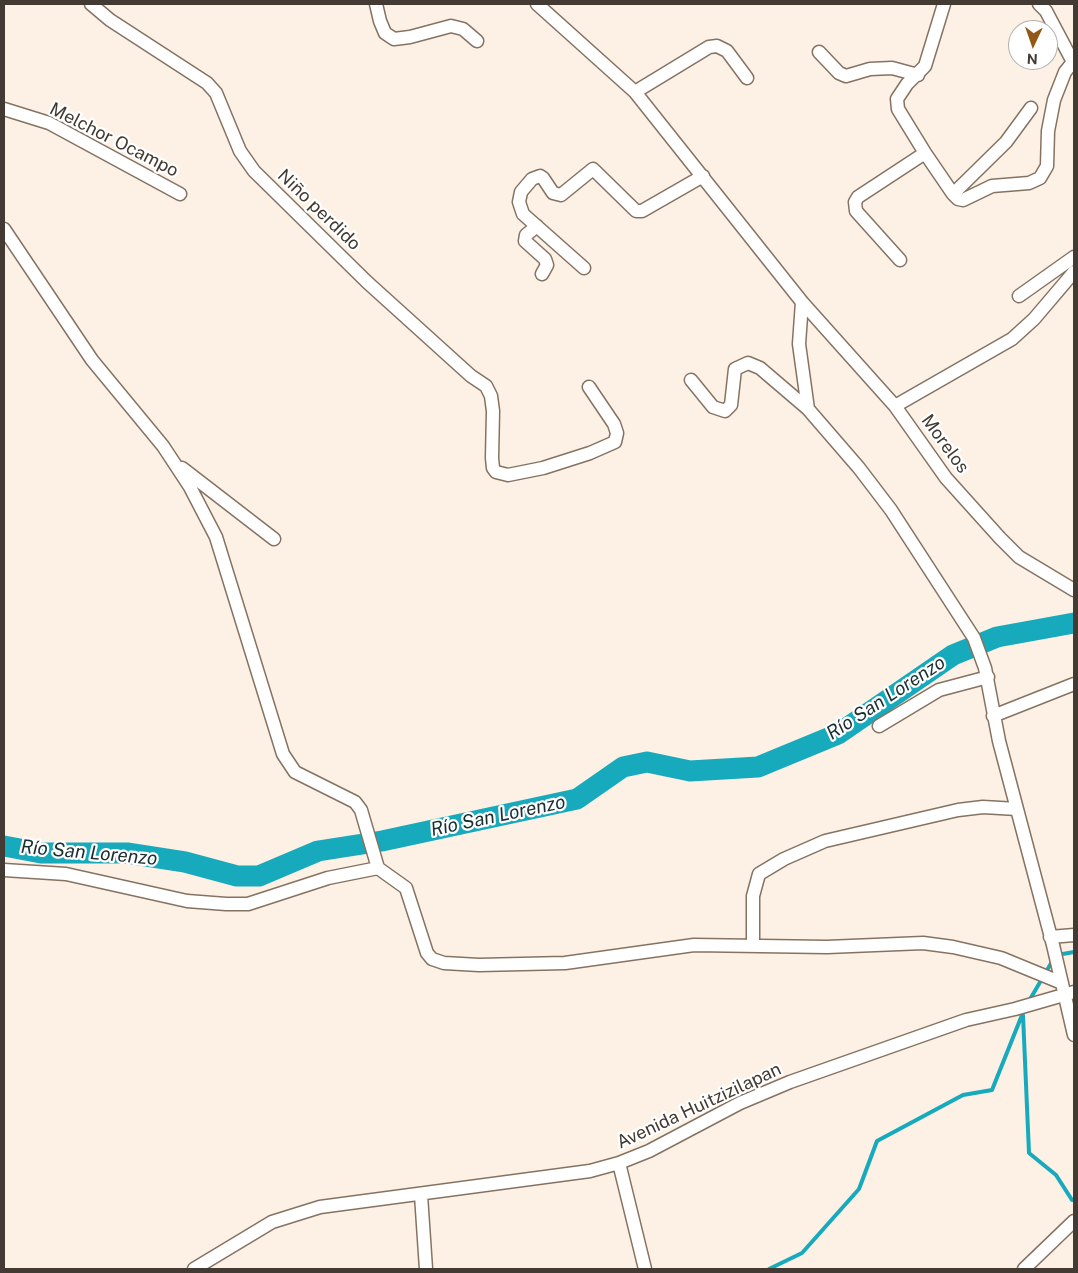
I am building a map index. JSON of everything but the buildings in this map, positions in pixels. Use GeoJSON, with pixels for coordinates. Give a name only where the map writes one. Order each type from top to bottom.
{"type":"FeatureCollection","features":[{"type":"Feature","properties":{"kind":"street","name":"Niño perdido"},"geometry":{"type":"LineString","coordinates":[[91,4],[110,20],[207,83],[216,93],[240,152],[254,171],[368,282],[470,376],[486,386],[491,396],[493,410],[492,458],[493,468],[496,472],[508,475],[543,468],[590,453],[615,442],[617,433],[614,424],[589,387]]}},
{"type":"Feature","properties":{"kind":"street"},"geometry":{"type":"LineString","coordinates":[[376,4],[386,32],[394,39],[410,37],[451,26],[463,29],[477,41]]}},
{"type":"Feature","properties":{"kind":"street"},"geometry":{"type":"LineString","coordinates":[[944,4],[925,66],[907,84],[897,99],[898,109],[925,153],[958,197]]}},
{"type":"Feature","properties":{"kind":"street"},"geometry":{"type":"LineString","coordinates":[[958,197],[992,186],[1029,184],[1040,178],[1045,172],[1048,131],[1054,100],[1064,72],[1073,63],[1046,11],[1038,4]]}},
{"type":"Feature","properties":{"kind":"street","name":"Morelos"},"geometry":{"type":"LineString","coordinates":[[541,5],[635,92],[802,302],[895,406],[946,478],[1000,538],[1020,557],[1074,590]]}},
{"type":"Feature","properties":{"kind":"street"},"geometry":{"type":"LineString","coordinates":[[635,92],[709,47],[717,46],[727,51],[747,78]]}},
{"type":"Feature","properties":{"kind":"street"},"geometry":{"type":"LineString","coordinates":[[819,52],[839,73],[846,76],[870,69],[892,68],[918,75]]}},
{"type":"Feature","properties":{"kind":"street"},"geometry":{"type":"LineString","coordinates":[[958,197],[1006,142],[1032,108]]}},
{"type":"Feature","properties":{"kind":"street","name":"Melchor Ocampo"},"geometry":{"type":"LineString","coordinates":[[4,110],[49,123],[180,194]]}},
{"type":"Feature","properties":{"kind":"street"},"geometry":{"type":"LineString","coordinates":[[900,260],[856,211],[855,202],[858,197],[925,153]]}},
{"type":"Feature","properties":{"kind":"street"},"geometry":{"type":"LineString","coordinates":[[584,268],[523,214],[519,202],[521,192],[526,184],[536,177],[542,178],[553,193],[561,195],[593,168],[636,211],[642,211],[703,176]]}},
{"type":"Feature","properties":{"kind":"street"},"geometry":{"type":"LineString","coordinates":[[537,226],[526,235],[525,241],[545,259],[547,265],[542,274]]}},
{"type":"Feature","properties":{"kind":"street"},"geometry":{"type":"LineString","coordinates":[[4,229],[92,360],[172,460],[190,486],[216,536],[283,754],[295,772],[355,802],[361,810],[377,862],[406,888],[427,953],[432,959],[444,964],[564,963],[694,945],[827,947],[923,943],[953,947],[1000,958],[1033,971],[1063,987]]}},
{"type":"Feature","properties":{"kind":"street"},"geometry":{"type":"LineString","coordinates":[[1019,296],[1074,257]]}},
{"type":"Feature","properties":{"kind":"street"},"geometry":{"type":"LineString","coordinates":[[895,406],[1012,339],[1034,319],[1074,272]]}},
{"type":"Feature","properties":{"kind":"street"},"geometry":{"type":"LineString","coordinates":[[802,302],[799,344],[808,409]]}},
{"type":"Feature","properties":{"kind":"street"},"geometry":{"type":"LineString","coordinates":[[692,380],[713,407],[725,411],[731,405],[733,374],[741,365],[748,363],[760,368],[808,409],[859,468],[891,510],[974,638],[987,673],[993,716],[1058,963],[1074,1035]]}},
{"type":"Feature","properties":{"kind":"street"},"geometry":{"type":"LineString","coordinates":[[172,460],[274,539]]}},
{"type":"Feature","properties":{"kind":"street"},"geometry":{"type":"LineString","coordinates":[[879,726],[939,690],[987,673]]}},
{"type":"Feature","properties":{"kind":"street"},"geometry":{"type":"LineString","coordinates":[[993,716],[1074,684]]}},
{"type":"Feature","properties":{"kind":"street"},"geometry":{"type":"LineString","coordinates":[[753,946],[753,896],[759,874],[784,858],[825,841],[958,810],[983,807],[1017,809]]}},
{"type":"Feature","properties":{"kind":"street"},"geometry":{"type":"LineString","coordinates":[[4,870],[66,874],[187,901],[248,904],[377,862]]}},
{"type":"Feature","properties":{"kind":"street"},"geometry":{"type":"LineString","coordinates":[[1052,941],[1074,936]]}},
{"type":"Feature","properties":{"kind":"street","name":"Avenida Huitzizilapan"},"geometry":{"type":"LineString","coordinates":[[194,1269],[272,1222],[320,1207],[590,1171],[620,1163],[649,1151],[740,1103],[790,1082],[966,1020],[1039,1003],[1063,987]]}},
{"type":"Feature","properties":{"kind":"street"},"geometry":{"type":"LineString","coordinates":[[620,1163],[645,1269]]}},
{"type":"Feature","properties":{"kind":"street"},"geometry":{"type":"LineString","coordinates":[[421,1195],[426,1269]]}},
{"type":"Feature","properties":{"kind":"street"},"geometry":{"type":"LineString","coordinates":[[1024,1269],[1074,1221]]}},
{"type":"Feature","properties":{"kind":"waterway","name":"Río San Lorenzo"},"geometry":{"type":"LineString","coordinates":[[4,846],[41,853],[127,853],[185,862],[237,876],[259,876],[318,851],[382,841],[577,799],[623,767],[647,762],[690,771],[758,767],[838,734],[953,655],[997,637],[1074,623]]}},
{"type":"Feature","properties":{"kind":"waterway"},"geometry":{"type":"LineString","coordinates":[[1057,955],[1074,952]]}},
{"type":"Feature","properties":{"kind":"waterway"},"geometry":{"type":"LineString","coordinates":[[1029,1001],[1053,960]]}},
{"type":"Feature","properties":{"kind":"waterway"},"geometry":{"type":"LineString","coordinates":[[769,1269],[802,1253],[859,1189],[877,1141],[963,1095],[992,1090],[1024,1010]]}},
{"type":"Feature","properties":{"kind":"waterway"},"geometry":{"type":"LineString","coordinates":[[1023,1015],[1029,1153],[1056,1175],[1072,1200]]}}]}
